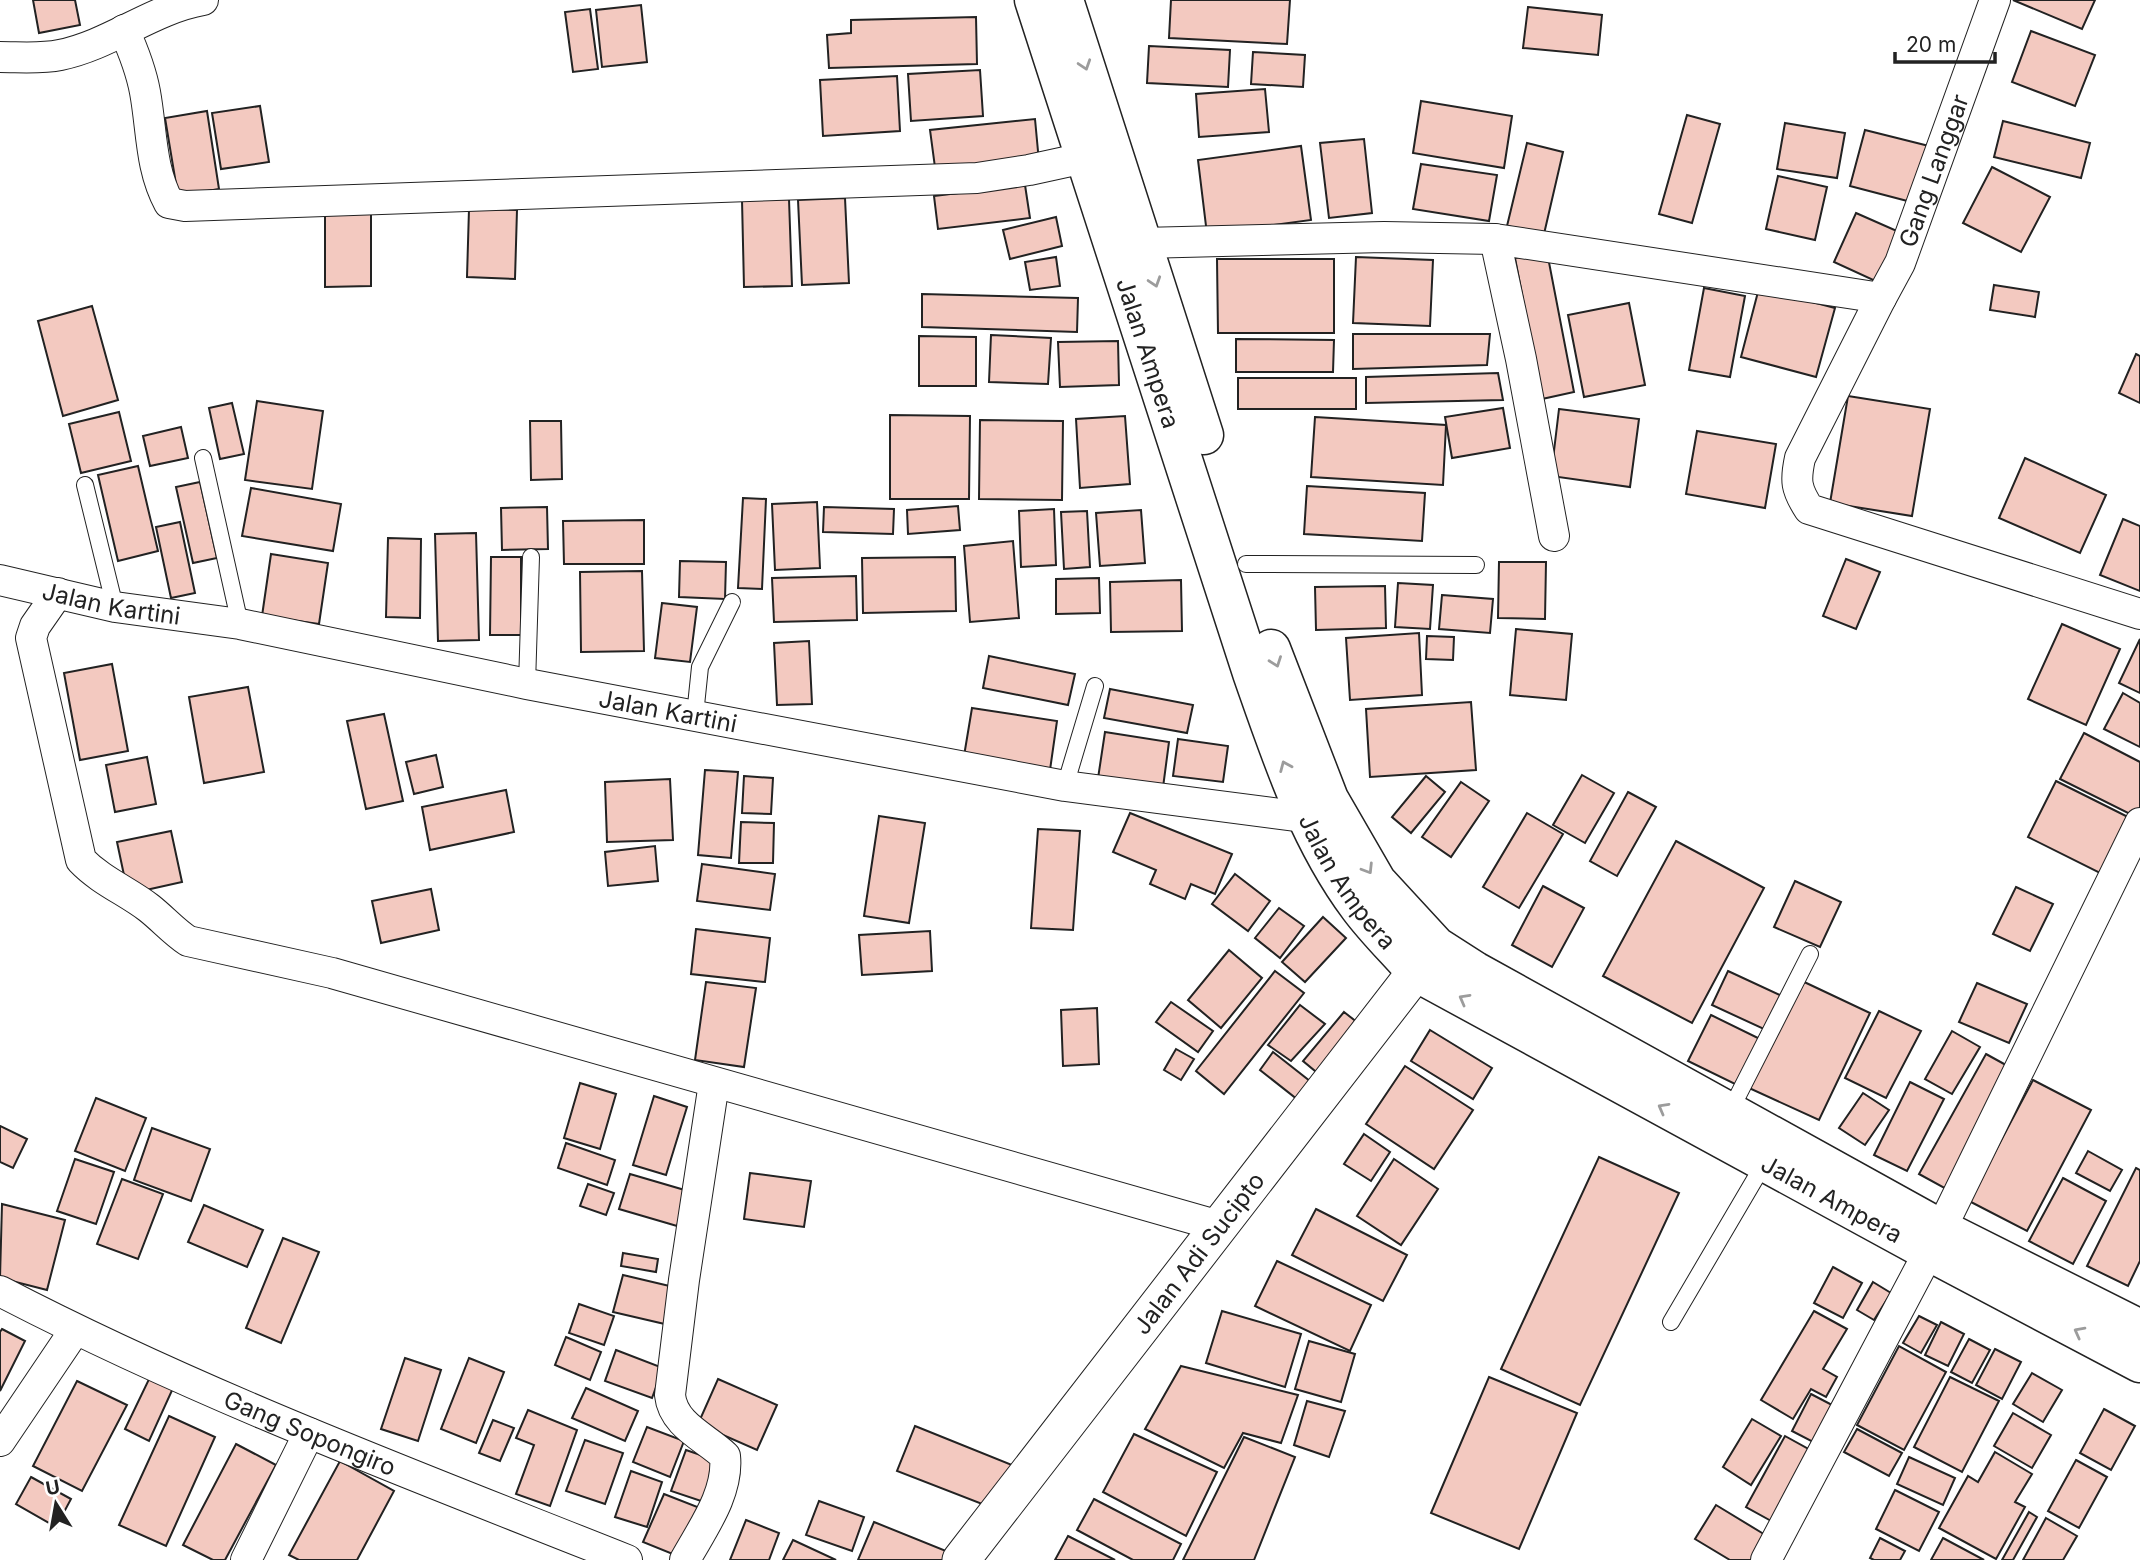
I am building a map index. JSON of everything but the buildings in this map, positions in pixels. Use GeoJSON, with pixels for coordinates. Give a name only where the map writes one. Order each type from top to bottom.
{"type":"FeatureCollection","features":[{"type":"Feature","properties":{"kind":"main road","name":"Jalan Ampera"},"geometry":{"type":"LineString","coordinates":[[1034,0],[1281,755],[1324,819],[1377,883],[1426,959],[1475,971],[1722,1124],[1934,1240],[2140,1363]]}},
{"type":"Feature","properties":{"kind":"main road","name":"Jalan Ampera"},"geometry":{"type":"LineString","coordinates":[[1064,0],[1265,631],[1329,799],[1324,819]]}},
{"type":"Feature","properties":{"kind":"main road","name":"Jalan Ampera"},"geometry":{"type":"LineString","coordinates":[[1934,1240],[2140,1329]]}},
{"type":"Feature","properties":{"kind":"street"},"geometry":{"type":"LineString","coordinates":[[0,57],[61,55],[160,13],[203,0]]}},
{"type":"Feature","properties":{"kind":"street","name":"Gang Langgar"},"geometry":{"type":"LineString","coordinates":[[1995,0],[1900,263],[1800,458],[1797,491],[1809,509],[2140,614]]}},
{"type":"Feature","properties":{"kind":"street"},"geometry":{"type":"LineString","coordinates":[[124,30],[142,78],[151,148],[160,187],[169,203],[185,206],[464,194],[977,178],[1084,158]]}},
{"type":"Feature","properties":{"kind":"street"},"geometry":{"type":"LineString","coordinates":[[1142,243],[1384,237],[1495,239],[1881,298]]}},
{"type":"Feature","properties":{"kind":"street"},"geometry":{"type":"LineString","coordinates":[[1495,239],[1521,359],[1554,536]]}},
{"type":"Feature","properties":{"kind":"street","name":"Jalan Kartini"},"geometry":{"type":"LineString","coordinates":[[0,580],[115,607],[240,624],[527,684],[1065,786],[1324,819]]}},
{"type":"Feature","properties":{"kind":"street"},"geometry":{"type":"LineString","coordinates":[[58,593],[35,626],[31,638],[32,650],[81,860],[92,871],[148,907],[172,931],[188,941],[332,974],[1219,1226]]}},
{"type":"Feature","properties":{"kind":"street"},"geometry":{"type":"LineString","coordinates":[[1766,1560],[1934,1240],[2140,823]]}},
{"type":"Feature","properties":{"kind":"street","name":"Jalan Adi Sucipto"},"geometry":{"type":"LineString","coordinates":[[961,1560],[1426,959]]}},
{"type":"Feature","properties":{"kind":"street"},"geometry":{"type":"LineString","coordinates":[[685,1560],[723,1488],[727,1469],[725,1456],[680,1420],[671,1409],[670,1395],[684,1280],[714,1083]]}},
{"type":"Feature","properties":{"kind":"street","name":"Gang Sopongiro"},"geometry":{"type":"LineString","coordinates":[[0,1291],[75,1330],[309,1433],[627,1560]]}},
{"type":"Feature","properties":{"kind":"street"},"geometry":{"type":"LineString","coordinates":[[0,1441],[75,1330]]}},
{"type":"Feature","properties":{"kind":"street"},"geometry":{"type":"LineString","coordinates":[[246,1560],[309,1433]]}},
{"type":"Feature","properties":{"kind":"lane"},"geometry":{"type":"LineString","coordinates":[[203,458],[240,624]]}},
{"type":"Feature","properties":{"kind":"lane"},"geometry":{"type":"LineString","coordinates":[[85,485],[115,607]]}},
{"type":"Feature","properties":{"kind":"lane"},"geometry":{"type":"LineString","coordinates":[[527,684],[531,557]]}},
{"type":"Feature","properties":{"kind":"lane"},"geometry":{"type":"LineString","coordinates":[[1245,564],[1476,565]]}},
{"type":"Feature","properties":{"kind":"lane"},"geometry":{"type":"LineString","coordinates":[[695,715],[700,667],[732,602]]}},
{"type":"Feature","properties":{"kind":"lane"},"geometry":{"type":"LineString","coordinates":[[1065,786],[1095,687]]}},
{"type":"Feature","properties":{"kind":"lane"},"geometry":{"type":"LineString","coordinates":[[1722,1124],[1810,954]]}},
{"type":"Feature","properties":{"kind":"lane"},"geometry":{"type":"LineString","coordinates":[[1671,1322],[1771,1151]]}}]}
